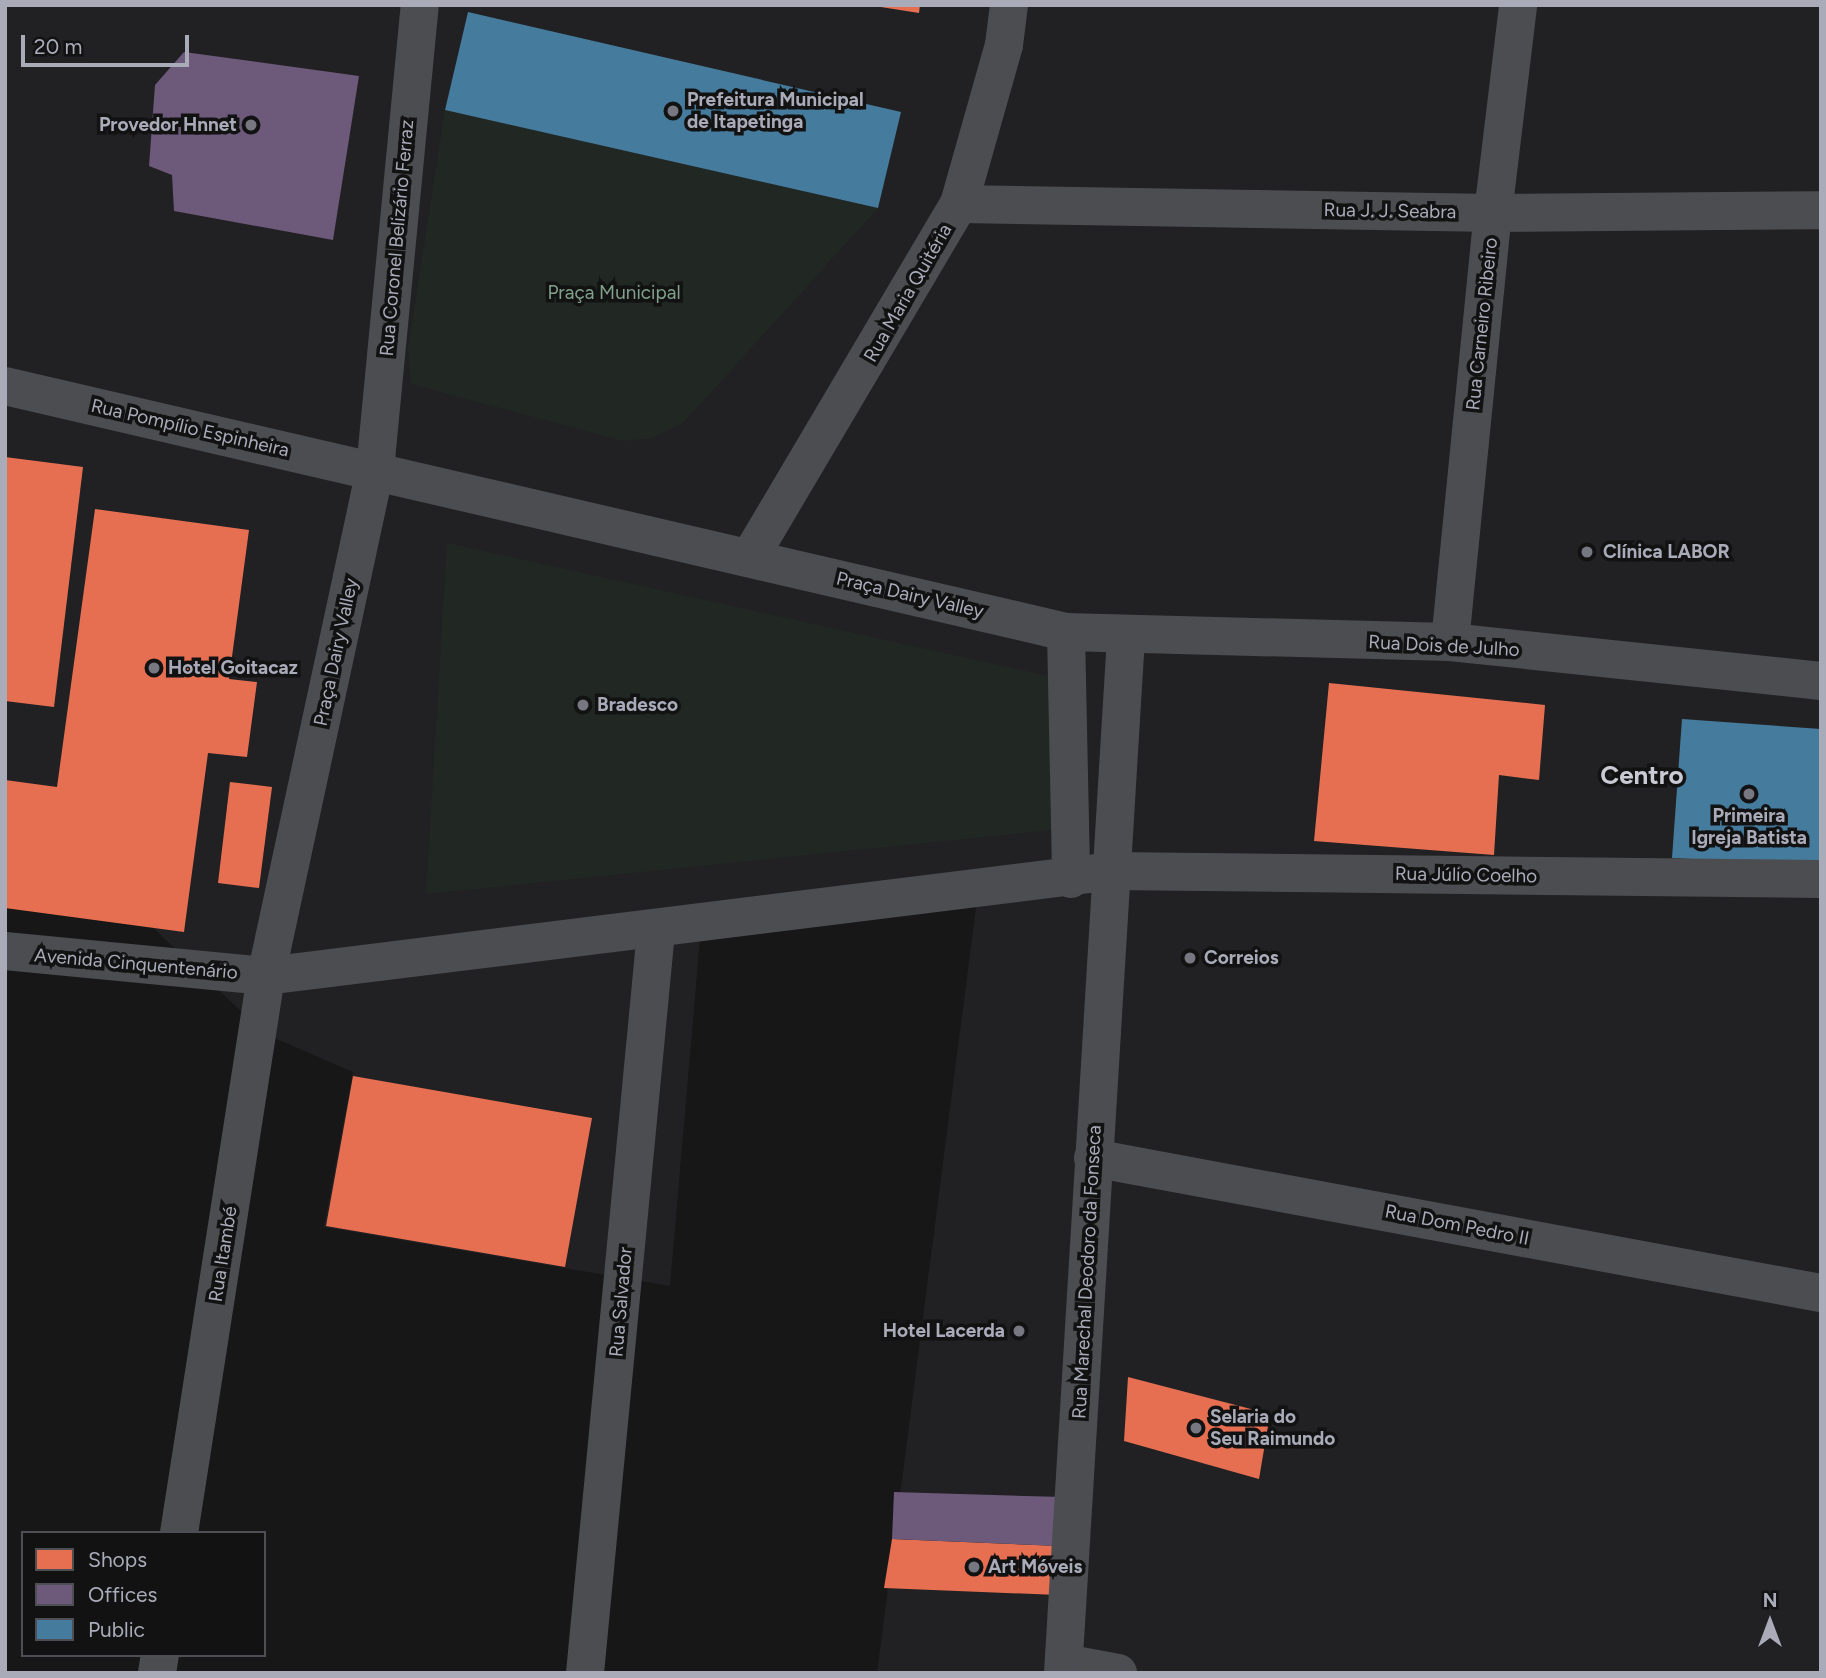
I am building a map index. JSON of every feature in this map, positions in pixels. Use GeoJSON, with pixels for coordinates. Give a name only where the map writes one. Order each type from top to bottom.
{"type":"FeatureCollection","features":[{"type":"Feature","properties":{"kind":"street","name":"Rua Coronel Belizário Ferraz"},"geometry":{"type":"LineString","coordinates":[[375,470],[420,5]]}},
{"type":"Feature","properties":{"kind":"street","name":"Rua Maria Quitéria"},"geometry":{"type":"LineString","coordinates":[[750,557],[959,204],[1004,45],[1009,5]]}},
{"type":"Feature","properties":{"kind":"street","name":"Rua Carneiro Ribeiro"},"geometry":{"type":"LineString","coordinates":[[1450,642],[1493,213],[1518,5]]}},
{"type":"Feature","properties":{"kind":"street","name":"Rua J. J. Seabra"},"geometry":{"type":"LineString","coordinates":[[959,204],[1493,213],[1821,210]]}},
{"type":"Feature","properties":{"kind":"street","name":"Rua Pompílio Espinheira"},"geometry":{"type":"LineString","coordinates":[[5,386],[375,470]]}},
{"type":"Feature","properties":{"kind":"street","name":"Praça Dairy Valley"},"geometry":{"type":"LineString","coordinates":[[267,976],[375,470],[1066,632]]}},
{"type":"Feature","properties":{"kind":"street","name":"Rua Dois de Julho"},"geometry":{"type":"LineString","coordinates":[[1066,632],[1125,636],[1450,642],[1821,681]]}},
{"type":"Feature","properties":{"kind":"street"},"geometry":{"type":"LineString","coordinates":[[1066,632],[1071,879]]}},
{"type":"Feature","properties":{"kind":"street"},"geometry":{"type":"LineString","coordinates":[[267,976],[656,931],[1071,879],[1112,871],[1125,636]]}},
{"type":"Feature","properties":{"kind":"street","name":"Rua Júlio Coelho"},"geometry":{"type":"LineString","coordinates":[[1112,871],[1821,879]]}},
{"type":"Feature","properties":{"kind":"street","name":"Rua Marechal Deodoro da Fonseca"},"geometry":{"type":"LineString","coordinates":[[1063,1668],[1112,871]]}},
{"type":"Feature","properties":{"kind":"street","name":"Rua Salvador"},"geometry":{"type":"LineString","coordinates":[[585,1673],[656,931]]}},
{"type":"Feature","properties":{"kind":"street","name":"Avenida Cinquentenário"},"geometry":{"type":"LineString","coordinates":[[5,951],[267,976]]}},
{"type":"Feature","properties":{"kind":"street","name":"Rua Itambé"},"geometry":{"type":"LineString","coordinates":[[179,1531],[267,976]]}},
{"type":"Feature","properties":{"kind":"street","name":"Rua Dom Pedro II"},"geometry":{"type":"LineString","coordinates":[[1093,1158],[1821,1293]]}},
{"type":"Feature","properties":{"kind":"street"},"geometry":{"type":"LineString","coordinates":[[1063,1668],[1118,1673]]}},
{"type":"Feature","properties":{"kind":"shaded area"},"geometry":{"type":"Polygon","coordinates":[[[5,5],[1821,5],[1821,1673],[877,1673],[978,892],[700,939],[670,1286],[324,1227],[353,1072],[265,1034],[5,787],[5,5]]]}},
{"type":"Feature","properties":{"kind":"green space","name":"Praça Municipal"},"geometry":{"type":"Polygon","coordinates":[[[445,110],[878,208],[683,423],[652,438],[623,441],[411,384],[408,349],[445,110]]]}},
{"type":"Feature","properties":{"kind":"green space"},"geometry":{"type":"Polygon","coordinates":[[[447,543],[1062,679],[1061,829],[426,894],[447,543]]]}},
{"type":"Feature","properties":{"kind":"building: Shops"},"geometry":{"type":"Polygon","coordinates":[[[868,5],[920,5],[919,13],[868,5]]]}},
{"type":"Feature","properties":{"kind":"building: Shops"},"geometry":{"type":"Polygon","coordinates":[[[5,457],[83,467],[54,707],[5,701],[5,457]]]}},
{"type":"Feature","properties":{"kind":"building: Shops"},"geometry":{"type":"Polygon","coordinates":[[[95,509],[249,530],[229,679],[257,682],[247,757],[208,753],[184,932],[5,908],[5,780],[57,787],[95,509]]]}},
{"type":"Feature","properties":{"kind":"building: Shops"},"geometry":{"type":"Polygon","coordinates":[[[1329,683],[1545,705],[1539,780],[1499,775],[1494,855],[1314,841],[1329,683]]]}},
{"type":"Feature","properties":{"kind":"building: Shops"},"geometry":{"type":"Polygon","coordinates":[[[230,782],[272,787],[259,888],[218,883],[230,782]]]}},
{"type":"Feature","properties":{"kind":"building: Shops"},"geometry":{"type":"Polygon","coordinates":[[[353,1076],[592,1118],[565,1267],[326,1226],[353,1076]]]}},
{"type":"Feature","properties":{"kind":"building: Shops","name":"Selaria do Seu Raimundo"},"geometry":{"type":"Polygon","coordinates":[[[1128,1377],[1270,1414],[1259,1479],[1124,1441],[1128,1377]]]}},
{"type":"Feature","properties":{"kind":"building: Shops","name":"Art Móveis"},"geometry":{"type":"Polygon","coordinates":[[[892,1539],[1060,1546],[1058,1595],[884,1588],[892,1539]]]}},
{"type":"Feature","properties":{"kind":"building: Offices","name":"Provedor Hnnet"},"geometry":{"type":"Polygon","coordinates":[[[184,52],[359,76],[333,240],[174,211],[172,175],[149,166],[155,85],[184,52]]]}},
{"type":"Feature","properties":{"kind":"building: Offices"},"geometry":{"type":"Polygon","coordinates":[[[894,1492],[1062,1497],[1060,1546],[892,1539],[894,1492]]]}},
{"type":"Feature","properties":{"kind":"building: Public","name":"Prefeitura Municipal de Itapetinga"},"geometry":{"type":"Polygon","coordinates":[[[468,12],[901,112],[878,208],[445,110],[468,12]]]}},
{"type":"Feature","properties":{"kind":"building: Public","name":"Primeira Igreja Batista"},"geometry":{"type":"Polygon","coordinates":[[[1682,719],[1821,729],[1821,866],[1672,858],[1682,719]]]}},
{"type":"Feature","properties":{"kind":"place","name":"Prefeitura Municipal de Itapetinga"},"geometry":{"type":"Point","coordinates":[673,111]}},
{"type":"Feature","properties":{"kind":"place","name":"Provedor Hnnet"},"geometry":{"type":"Point","coordinates":[251,125]}},
{"type":"Feature","properties":{"kind":"place","name":"Clínica LABOR"},"geometry":{"type":"Point","coordinates":[1587,552]}},
{"type":"Feature","properties":{"kind":"place","name":"Hotel Goitacaz"},"geometry":{"type":"Point","coordinates":[154,668]}},
{"type":"Feature","properties":{"kind":"place","name":"Bradesco"},"geometry":{"type":"Point","coordinates":[583,705]}},
{"type":"Feature","properties":{"kind":"place","name":"Primeira Igreja Batista"},"geometry":{"type":"Point","coordinates":[1749,794]}},
{"type":"Feature","properties":{"kind":"place","name":"Correios"},"geometry":{"type":"Point","coordinates":[1190,958]}},
{"type":"Feature","properties":{"kind":"place","name":"Hotel Lacerda"},"geometry":{"type":"Point","coordinates":[1019,1331]}},
{"type":"Feature","properties":{"kind":"place","name":"Selaria do Seu Raimundo"},"geometry":{"type":"Point","coordinates":[1196,1428]}},
{"type":"Feature","properties":{"kind":"place","name":"Art Móveis"},"geometry":{"type":"Point","coordinates":[974,1567]}},
{"type":"Feature","properties":{"kind":"district","name":"Centro"},"geometry":{"type":"Point","coordinates":[1642,776]}}]}
